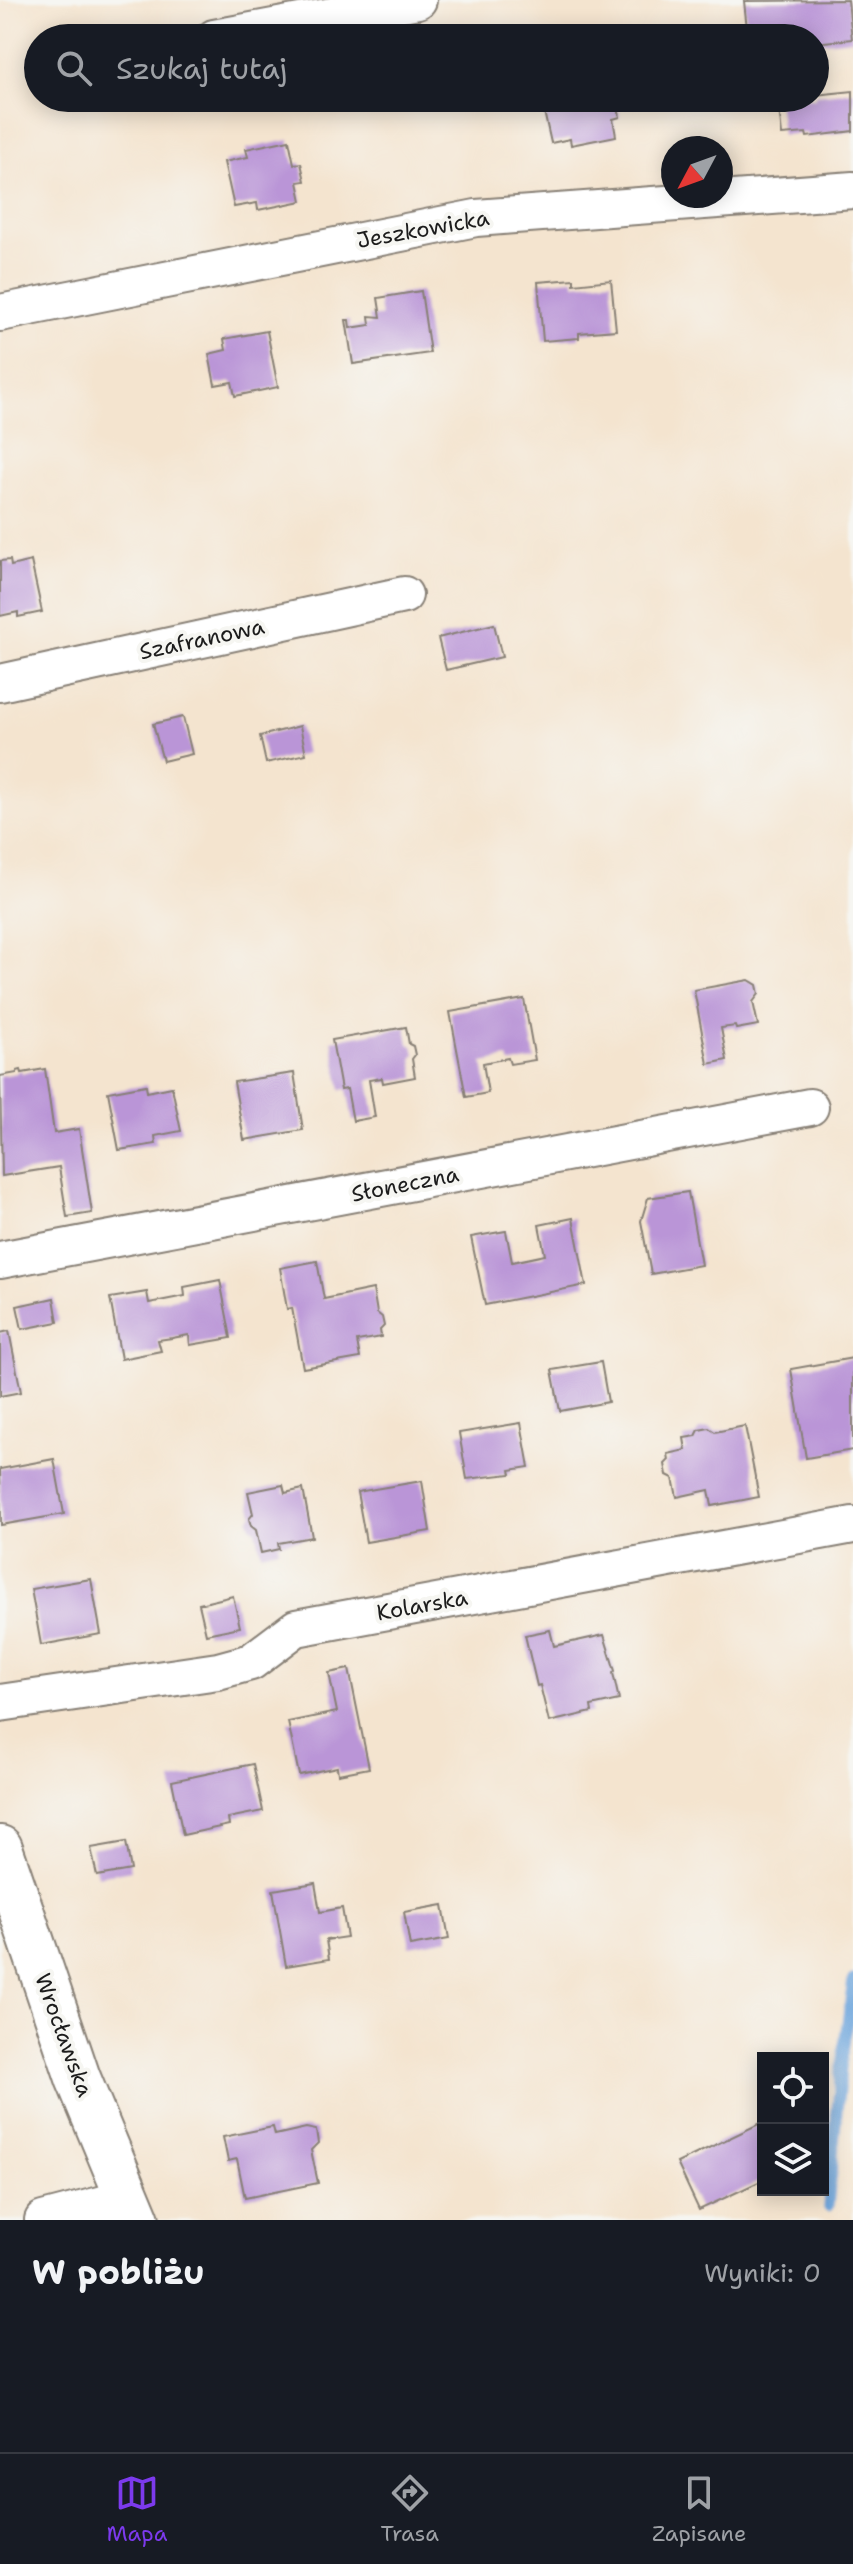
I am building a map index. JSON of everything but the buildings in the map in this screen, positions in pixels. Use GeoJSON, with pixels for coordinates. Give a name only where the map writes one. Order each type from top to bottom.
{"type":"FeatureCollection","features":[{"type":"Feature","properties":{"kind":"street"},"geometry":{"type":"LineString","coordinates":[[289,24],[418,0]]}},
{"type":"Feature","properties":{"kind":"street","name":"Jeszkowicka"},"geometry":{"type":"LineString","coordinates":[[0,313],[476,218],[853,190]]}},
{"type":"Feature","properties":{"kind":"street","name":"Szafranowa"},"geometry":{"type":"LineString","coordinates":[[0,683],[404,595]]}},
{"type":"Feature","properties":{"kind":"street","name":"Słoneczna"},"geometry":{"type":"LineString","coordinates":[[0,1260],[810,1107]]}},
{"type":"Feature","properties":{"kind":"street","name":"Kolarska"},"geometry":{"type":"LineString","coordinates":[[0,1703],[218,1671],[251,1662],[296,1628],[853,1525]]}},
{"type":"Feature","properties":{"kind":"street","name":"Wrocławska"},"geometry":{"type":"LineString","coordinates":[[0,1848],[78,2078],[132,2209]]}},
{"type":"Feature","properties":{"kind":"street"},"geometry":{"type":"LineString","coordinates":[[43,2220],[132,2209]]}},
{"type":"Feature","properties":{"kind":"waterway"},"geometry":{"type":"LineString","coordinates":[[828,2206],[853,1980]]}}]}
